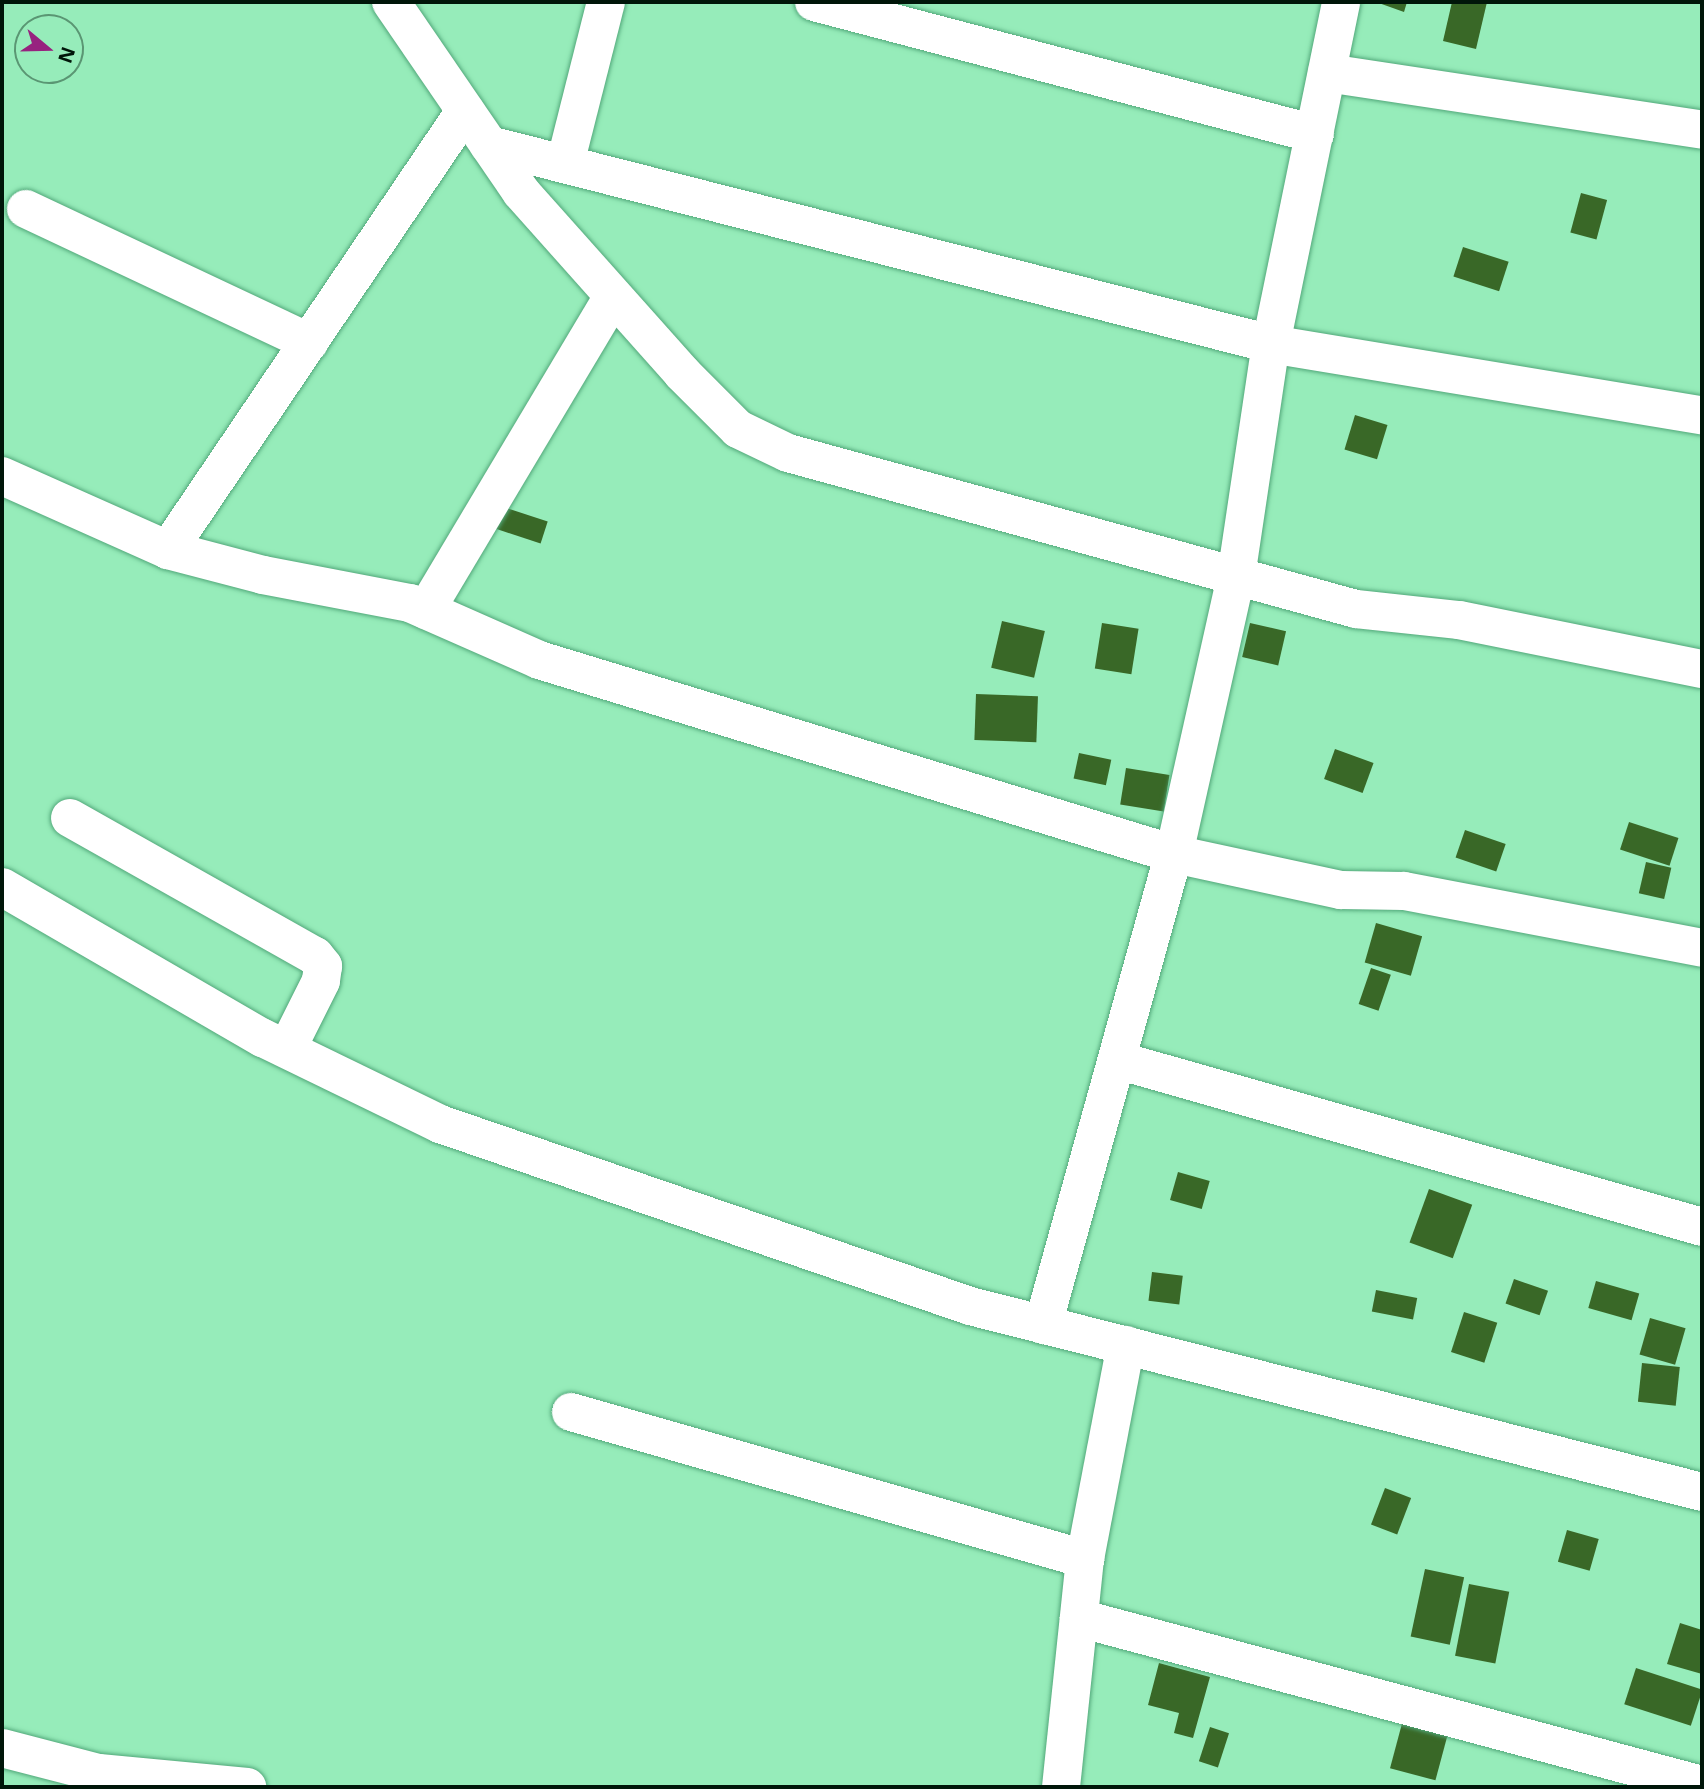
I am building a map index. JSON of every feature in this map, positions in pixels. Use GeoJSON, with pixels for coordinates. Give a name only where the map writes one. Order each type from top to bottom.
{"type":"FeatureCollection","features":[{"type":"Feature","properties":{"kind":"street"},"geometry":{"type":"LineString","coordinates":[[391,2],[521,192],[613,296],[738,429],[788,453],[1356,609],[1459,620],[1702,669]]}},
{"type":"Feature","properties":{"kind":"street"},"geometry":{"type":"LineString","coordinates":[[565,164],[606,2]]}},
{"type":"Feature","properties":{"kind":"street"},"geometry":{"type":"LineString","coordinates":[[814,2],[1315,134]]}},
{"type":"Feature","properties":{"kind":"street"},"geometry":{"type":"LineString","coordinates":[[1043,1325],[1174,854],[1236,577],[1271,344],[1342,2]]}},
{"type":"Feature","properties":{"kind":"street"},"geometry":{"type":"LineString","coordinates":[[1327,73],[1702,130]]}},
{"type":"Feature","properties":{"kind":"street"},"geometry":{"type":"LineString","coordinates":[[168,550],[466,111]]}},
{"type":"Feature","properties":{"kind":"street"},"geometry":{"type":"LineString","coordinates":[[489,145],[1271,344],[1702,415]]}},
{"type":"Feature","properties":{"kind":"street"},"geometry":{"type":"LineString","coordinates":[[26,209],[309,342]]}},
{"type":"Feature","properties":{"kind":"street"},"geometry":{"type":"LineString","coordinates":[[426,610],[613,296]]}},
{"type":"Feature","properties":{"kind":"street"},"geometry":{"type":"LineString","coordinates":[[2,476],[168,550],[426,610],[539,660],[1174,854],[1341,890],[1404,891],[1702,948]]}},
{"type":"Feature","properties":{"kind":"street"},"geometry":{"type":"LineString","coordinates":[[69,818],[315,956],[323,966],[321,981],[287,1049]]}},
{"type":"Feature","properties":{"kind":"street"},"geometry":{"type":"LineString","coordinates":[[2,887],[287,1049],[440,1124],[970,1306],[1702,1492]]}},
{"type":"Feature","properties":{"kind":"street"},"geometry":{"type":"LineString","coordinates":[[1117,1060],[1702,1227]]}},
{"type":"Feature","properties":{"kind":"street"},"geometry":{"type":"LineString","coordinates":[[1061,1787],[1085,1559],[1126,1345]]}},
{"type":"Feature","properties":{"kind":"street"},"geometry":{"type":"LineString","coordinates":[[571,1412],[1085,1559]]}},
{"type":"Feature","properties":{"kind":"street"},"geometry":{"type":"LineString","coordinates":[[1079,1618],[1702,1785]]}},
{"type":"Feature","properties":{"kind":"street"},"geometry":{"type":"LineString","coordinates":[[2,1748],[99,1773],[247,1787]]}},
{"type":"Feature","properties":{"kind":"building"},"geometry":{"type":"Polygon","coordinates":[[[1376,2],[1407,2],[1404,12],[1376,2]]]}},
{"type":"Feature","properties":{"kind":"building"},"geometry":{"type":"Polygon","coordinates":[[[1452,2],[1487,2],[1476,49],[1443,41],[1452,2]]]}},
{"type":"Feature","properties":{"kind":"building"},"geometry":{"type":"Polygon","coordinates":[[[1581,193],[1607,200],[1596,240],[1570,233],[1581,193]]]}},
{"type":"Feature","properties":{"kind":"building"},"geometry":{"type":"Polygon","coordinates":[[[1463,247],[1509,262],[1499,291],[1453,276],[1463,247]]]}},
{"type":"Feature","properties":{"kind":"building"},"geometry":{"type":"Polygon","coordinates":[[[1355,415],[1388,425],[1377,459],[1344,449],[1355,415]]]}},
{"type":"Feature","properties":{"kind":"building"},"geometry":{"type":"Polygon","coordinates":[[[503,507],[548,522],[541,543],[496,529],[503,507]]]}},
{"type":"Feature","properties":{"kind":"building"},"geometry":{"type":"Polygon","coordinates":[[[1002,621],[1045,631],[1034,678],[991,668],[1002,621]]]}},
{"type":"Feature","properties":{"kind":"building"},"geometry":{"type":"Polygon","coordinates":[[[1102,623],[1139,629],[1131,674],[1095,668],[1102,623]]]}},
{"type":"Feature","properties":{"kind":"building"},"geometry":{"type":"Polygon","coordinates":[[[1250,623],[1286,631],[1278,665],[1242,657],[1250,623]]]}},
{"type":"Feature","properties":{"kind":"building"},"geometry":{"type":"Polygon","coordinates":[[[976,694],[1038,696],[1036,742],[974,740],[976,694]]]}},
{"type":"Feature","properties":{"kind":"building"},"geometry":{"type":"Polygon","coordinates":[[[1335,749],[1374,763],[1363,793],[1324,779],[1335,749]]]}},
{"type":"Feature","properties":{"kind":"building"},"geometry":{"type":"Polygon","coordinates":[[[1079,753],[1111,760],[1106,785],[1074,778],[1079,753]]]}},
{"type":"Feature","properties":{"kind":"building"},"geometry":{"type":"Polygon","coordinates":[[[1126,768],[1169,775],[1164,811],[1120,805],[1126,768]]]}},
{"type":"Feature","properties":{"kind":"building"},"geometry":{"type":"Polygon","coordinates":[[[1629,822],[1678,838],[1669,866],[1620,850],[1629,822]]]}},
{"type":"Feature","properties":{"kind":"building"},"geometry":{"type":"Polygon","coordinates":[[[1465,830],[1506,844],[1496,871],[1456,857],[1465,830]]]}},
{"type":"Feature","properties":{"kind":"building"},"geometry":{"type":"Polygon","coordinates":[[[1646,862],[1671,868],[1664,899],[1639,893],[1646,862]]]}},
{"type":"Feature","properties":{"kind":"building"},"geometry":{"type":"Polygon","coordinates":[[[1376,923],[1422,936],[1411,976],[1365,962],[1376,923]]]}},
{"type":"Feature","properties":{"kind":"building"},"geometry":{"type":"Polygon","coordinates":[[[1371,968],[1391,975],[1378,1011],[1359,1004],[1371,968]]]}},
{"type":"Feature","properties":{"kind":"building"},"geometry":{"type":"Polygon","coordinates":[[[1178,1172],[1210,1181],[1202,1209],[1170,1200],[1178,1172]]]}},
{"type":"Feature","properties":{"kind":"building"},"geometry":{"type":"Polygon","coordinates":[[[1429,1189],[1472,1205],[1453,1258],[1410,1243],[1429,1189]]]}},
{"type":"Feature","properties":{"kind":"building"},"geometry":{"type":"Polygon","coordinates":[[[1152,1272],[1183,1276],[1179,1305],[1148,1301],[1152,1272]]]}},
{"type":"Feature","properties":{"kind":"building"},"geometry":{"type":"Polygon","coordinates":[[[1514,1279],[1548,1291],[1540,1315],[1506,1304],[1514,1279]]]}},
{"type":"Feature","properties":{"kind":"building"},"geometry":{"type":"Polygon","coordinates":[[[1596,1281],[1639,1293],[1632,1320],[1588,1308],[1596,1281]]]}},
{"type":"Feature","properties":{"kind":"building"},"geometry":{"type":"Polygon","coordinates":[[[1376,1290],[1417,1298],[1413,1320],[1372,1312],[1376,1290]]]}},
{"type":"Feature","properties":{"kind":"building"},"geometry":{"type":"Polygon","coordinates":[[[1464,1312],[1497,1323],[1484,1363],[1451,1352],[1464,1312]]]}},
{"type":"Feature","properties":{"kind":"building"},"geometry":{"type":"Polygon","coordinates":[[[1650,1318],[1686,1328],[1675,1365],[1640,1355],[1650,1318]]]}},
{"type":"Feature","properties":{"kind":"building"},"geometry":{"type":"Polygon","coordinates":[[[1642,1363],[1680,1367],[1676,1406],[1638,1402],[1642,1363]]]}},
{"type":"Feature","properties":{"kind":"building"},"geometry":{"type":"Polygon","coordinates":[[[1385,1488],[1411,1498],[1397,1534],[1371,1524],[1385,1488]]]}},
{"type":"Feature","properties":{"kind":"building"},"geometry":{"type":"Polygon","coordinates":[[[1567,1530],[1599,1539],[1590,1571],[1558,1562],[1567,1530]]]}},
{"type":"Feature","properties":{"kind":"building"},"geometry":{"type":"Polygon","coordinates":[[[1425,1569],[1464,1577],[1450,1645],[1411,1636],[1425,1569]]]}},
{"type":"Feature","properties":{"kind":"building"},"geometry":{"type":"Polygon","coordinates":[[[1469,1584],[1509,1592],[1495,1663],[1455,1656],[1469,1584]]]}},
{"type":"Feature","properties":{"kind":"building"},"geometry":{"type":"Polygon","coordinates":[[[1680,1623],[1702,1630],[1702,1674],[1667,1664],[1680,1623]]]}},
{"type":"Feature","properties":{"kind":"building"},"geometry":{"type":"Polygon","coordinates":[[[1159,1663],[1210,1677],[1193,1738],[1174,1733],[1179,1713],[1148,1705],[1159,1663]]]}},
{"type":"Feature","properties":{"kind":"building"},"geometry":{"type":"Polygon","coordinates":[[[1636,1668],[1702,1689],[1691,1726],[1624,1704],[1636,1668]]]}},
{"type":"Feature","properties":{"kind":"building"},"geometry":{"type":"Polygon","coordinates":[[[1404,1716],[1449,1728],[1435,1780],[1390,1768],[1404,1716]]]}},
{"type":"Feature","properties":{"kind":"building"},"geometry":{"type":"Polygon","coordinates":[[[1210,1727],[1229,1733],[1218,1767],[1199,1761],[1210,1727]]]}}]}
